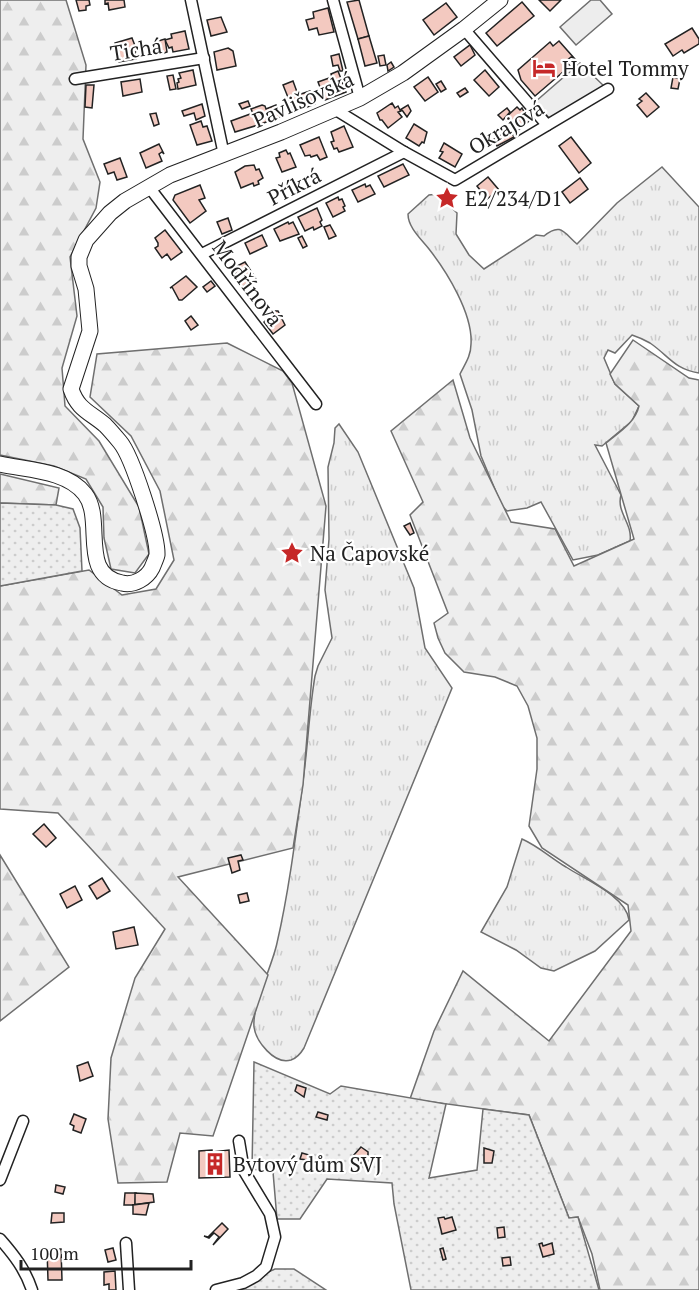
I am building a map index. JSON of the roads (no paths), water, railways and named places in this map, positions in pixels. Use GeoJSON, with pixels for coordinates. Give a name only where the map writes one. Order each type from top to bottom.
{"type":"FeatureCollection","features":[{"type":"Feature","properties":{"kind":"street"},"geometry":{"type":"LineString","coordinates":[[191,0],[224,155]]}},
{"type":"Feature","properties":{"kind":"street"},"geometry":{"type":"LineString","coordinates":[[333,0],[360,98]]}},
{"type":"Feature","properties":{"kind":"street","name":"Pavlišovská"},"geometry":{"type":"LineString","coordinates":[[0,464],[60,477],[73,483],[85,493],[92,508],[96,563],[115,582],[127,584],[139,581],[150,572],[157,557],[155,537],[123,445],[105,425],[80,407],[71,389],[90,331],[87,300],[79,266],[79,257],[86,240],[110,213],[125,201],[170,175],[336,110],[360,98],[403,73],[500,0]]}},
{"type":"Feature","properties":{"kind":"street"},"geometry":{"type":"LineString","coordinates":[[464,29],[546,125]]}},
{"type":"Feature","properties":{"kind":"street","name":"Tichá"},"geometry":{"type":"LineString","coordinates":[[75,79],[204,58]]}},
{"type":"Feature","properties":{"kind":"street","name":"Okrajová"},"geometry":{"type":"LineString","coordinates":[[404,152],[454,180],[608,89]]}},
{"type":"Feature","properties":{"kind":"street"},"geometry":{"type":"LineString","coordinates":[[336,110],[404,152]]}},
{"type":"Feature","properties":{"kind":"street","name":"Příkrá"},"geometry":{"type":"LineString","coordinates":[[202,254],[404,152]]}},
{"type":"Feature","properties":{"kind":"street","name":"Modřínová"},"geometry":{"type":"LineString","coordinates":[[149,187],[316,404]]}},
{"type":"Feature","properties":{"kind":"street"},"geometry":{"type":"LineString","coordinates":[[0,1180],[23,1121]]}},
{"type":"Feature","properties":{"kind":"street"},"geometry":{"type":"LineString","coordinates":[[216,1290],[243,1282],[266,1268],[275,1237],[272,1221],[244,1171],[239,1141]]}},
{"type":"Feature","properties":{"kind":"street"},"geometry":{"type":"LineString","coordinates":[[0,1239],[22,1266],[32,1290]]}},
{"type":"Feature","properties":{"kind":"street"},"geometry":{"type":"LineString","coordinates":[[126,1243],[129,1290]]}},
{"type":"Feature","properties":{"kind":"place","name":"Hotel Tommy"},"geometry":{"type":"Point","coordinates":[544,68]}},
{"type":"Feature","properties":{"kind":"place","name":"E2/234/D1"},"geometry":{"type":"Point","coordinates":[447,198]}},
{"type":"Feature","properties":{"kind":"place","name":"Na Čapovské"},"geometry":{"type":"Point","coordinates":[292,553]}},
{"type":"Feature","properties":{"kind":"place","name":"Bytový dům SVJ"},"geometry":{"type":"Point","coordinates":[215,1164]}}]}
